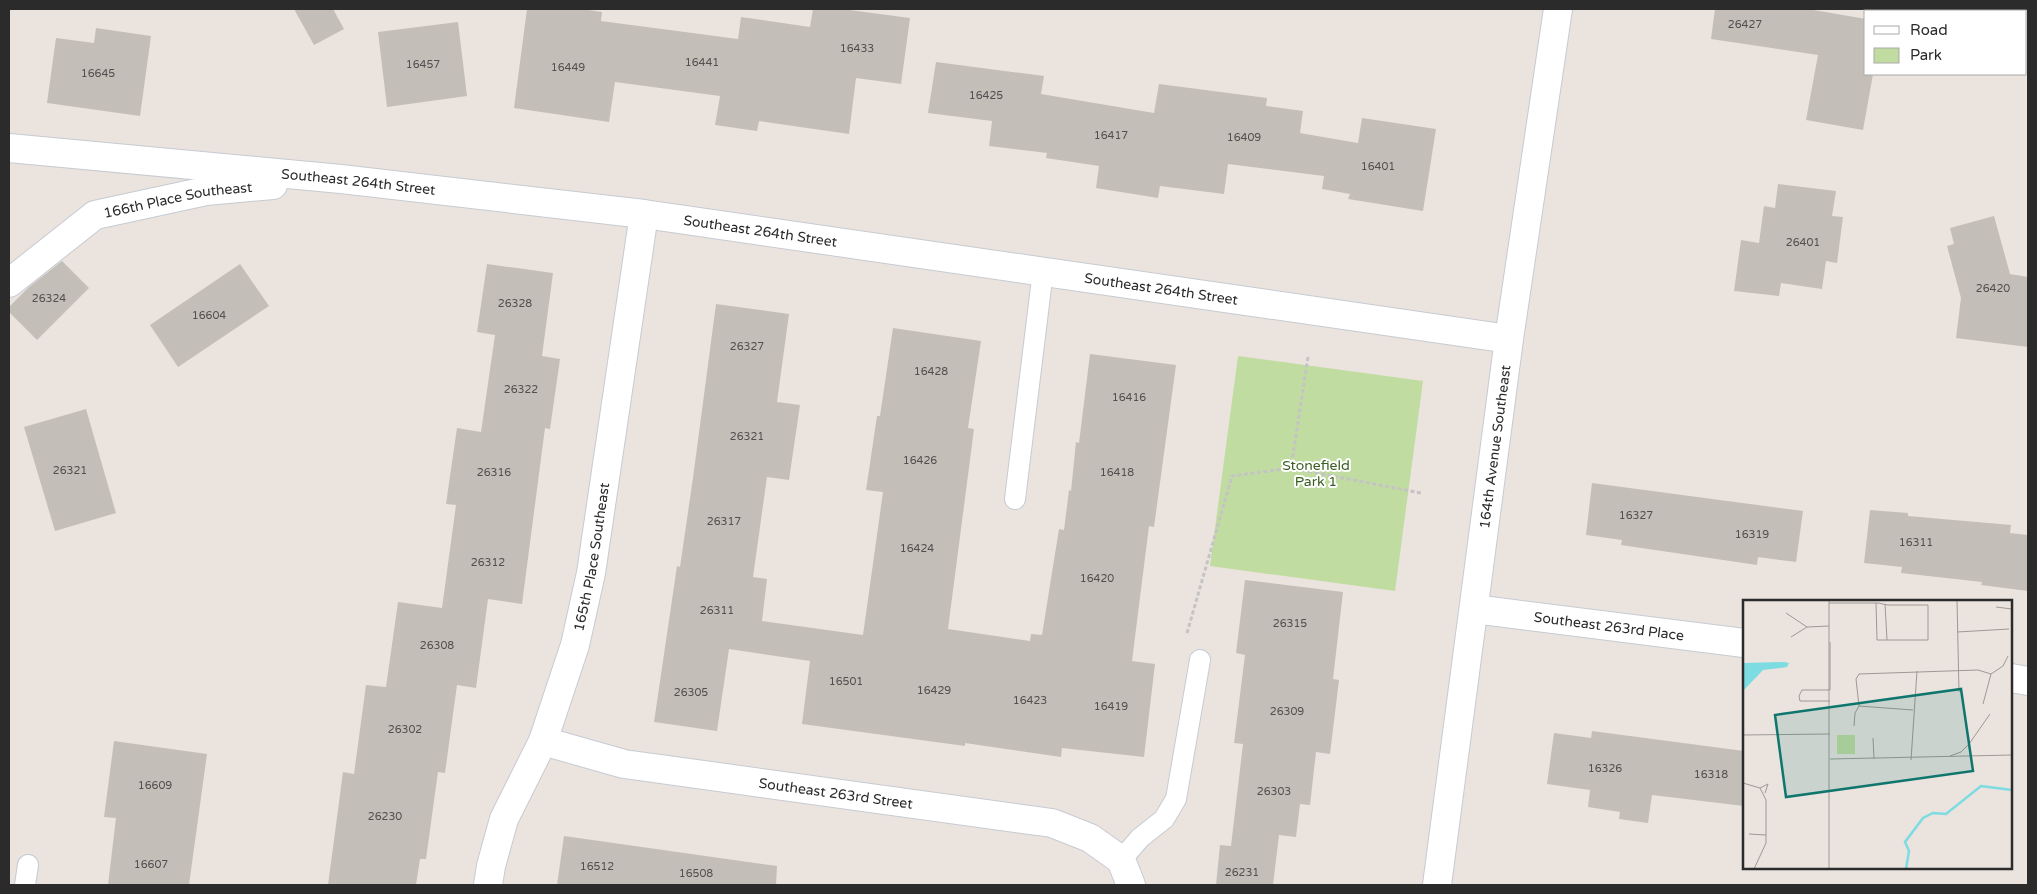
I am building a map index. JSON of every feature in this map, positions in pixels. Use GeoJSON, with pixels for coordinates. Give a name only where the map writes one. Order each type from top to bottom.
{"type":"FeatureCollection","features":[{"type":"Feature","properties":{"kind":"street","name":"164th Avenue Southeast"},"geometry":{"type":"LineString","coordinates":[[1437,885],[1509,339],[1558,9]]}},
{"type":"Feature","properties":{"kind":"street","name":"Southeast 264th Street"},"geometry":{"type":"LineString","coordinates":[[9,148],[341,179],[644,214],[1509,339]]}},
{"type":"Feature","properties":{"kind":"street","name":"166th Place Southeast"},"geometry":{"type":"LineString","coordinates":[[9,283],[94,215],[206,192],[341,179]]}},
{"type":"Feature","properties":{"kind":"street","name":"165th Place Southeast"},"geometry":{"type":"LineString","coordinates":[[488,885],[491,866],[504,819],[543,741],[575,645],[591,573],[644,214]]}},
{"type":"Feature","properties":{"kind":"street","name":"Southeast 263rd Place"},"geometry":{"type":"LineString","coordinates":[[1474,609],[1743,643]]}},
{"type":"Feature","properties":{"kind":"street"},"geometry":{"type":"LineString","coordinates":[[2012,678],[2028,681]]}},
{"type":"Feature","properties":{"kind":"street","name":"Southeast 263rd Street"},"geometry":{"type":"LineString","coordinates":[[543,741],[624,764],[1052,823],[1090,838],[1121,860]]}},
{"type":"Feature","properties":{"kind":"street"},"geometry":{"type":"LineString","coordinates":[[1121,860],[1131,885]]}},
{"type":"Feature","properties":{"kind":"lane"},"geometry":{"type":"LineString","coordinates":[[1015,499],[1043,271]]}},
{"type":"Feature","properties":{"kind":"lane"},"geometry":{"type":"LineString","coordinates":[[1121,860],[1140,838],[1164,820],[1176,799],[1200,660]]}},
{"type":"Feature","properties":{"kind":"lane"},"geometry":{"type":"LineString","coordinates":[[25,885],[28,865]]}},
{"type":"Feature","properties":{"kind":"path"},"geometry":{"type":"LineString","coordinates":[[1291,468],[1308,357]]}},
{"type":"Feature","properties":{"kind":"path"},"geometry":{"type":"LineString","coordinates":[[1200,660],[1181,656],[1232,476],[1291,468],[1421,493]]}},
{"type":"Feature","properties":{"kind":"green space","name":"Stonefield Park 1"},"geometry":{"type":"Polygon","coordinates":[[[1238,356],[1423,381],[1395,591],[1210,566],[1238,356]]]}},
{"type":"Feature","properties":{"kind":"building"},"geometry":{"type":"Polygon","coordinates":[[[294,9],[333,9],[344,29],[314,45],[294,9]]]}},
{"type":"Feature","properties":{"kind":"building"},"geometry":{"type":"Polygon","coordinates":[[[527,9],[582,9],[602,12],[601,21],[738,39],[741,17],[810,27],[813,9],[842,9],[910,18],[901,84],[856,78],[849,134],[759,121],[757,131],[715,125],[720,96],[615,82],[609,122],[514,108],[527,9]]]}},
{"type":"Feature","properties":{"kind":"building"},"geometry":{"type":"Polygon","coordinates":[[[1715,9],[1808,9],[1864,19],[1864,75],[1873,75],[1863,130],[1806,120],[1818,55],[1711,39],[1715,9]]]}},
{"type":"Feature","properties":{"kind":"building"},"geometry":{"type":"Polygon","coordinates":[[[458,22],[467,96],[387,107],[378,32],[458,22]]]}},
{"type":"Feature","properties":{"kind":"building"},"geometry":{"type":"Polygon","coordinates":[[[96,28],[151,36],[140,116],[47,103],[56,38],[94,43],[96,28]]]}},
{"type":"Feature","properties":{"kind":"building"},"geometry":{"type":"Polygon","coordinates":[[[936,62],[1044,76],[1041,94],[1154,113],[1159,84],[1267,98],[1266,106],[1303,111],[1300,133],[1358,143],[1362,118],[1436,129],[1423,211],[1348,199],[1350,194],[1322,189],[1324,176],[1228,164],[1224,194],[1160,186],[1158,198],[1096,188],[1099,166],[1046,158],[1047,153],[989,146],[992,121],[928,113],[936,62]]]}},
{"type":"Feature","properties":{"kind":"building"},"geometry":{"type":"Polygon","coordinates":[[[1778,184],[1836,191],[1832,216],[1843,217],[1837,263],[1826,261],[1822,289],[1781,283],[1779,296],[1734,291],[1741,240],[1759,243],[1764,206],[1775,208],[1778,184]]]}},
{"type":"Feature","properties":{"kind":"building"},"geometry":{"type":"Polygon","coordinates":[[[1994,216],[2010,274],[2028,277],[2028,347],[1956,338],[1961,298],[1947,246],[1954,244],[1950,228],[1994,216]]]}},
{"type":"Feature","properties":{"kind":"building"},"geometry":{"type":"Polygon","coordinates":[[[62,261],[89,288],[37,340],[9,312],[9,307],[29,287],[62,261]]]}},
{"type":"Feature","properties":{"kind":"building"},"geometry":{"type":"Polygon","coordinates":[[[240,264],[269,306],[178,367],[150,325],[240,264]]]}},
{"type":"Feature","properties":{"kind":"building"},"geometry":{"type":"Polygon","coordinates":[[[487,264],[553,273],[542,356],[560,359],[550,429],[545,428],[522,604],[488,599],[476,688],[457,685],[445,773],[438,772],[426,859],[420,859],[416,885],[328,885],[343,772],[354,774],[366,685],[386,687],[398,602],[442,608],[456,505],[446,504],[457,428],[481,432],[495,335],[477,332],[487,264]]]}},
{"type":"Feature","properties":{"kind":"building"},"geometry":{"type":"Polygon","coordinates":[[[716,304],[789,314],[777,402],[800,405],[789,480],[767,477],[753,577],[767,579],[762,621],[863,635],[883,492],[866,490],[877,416],[880,416],[893,328],[981,341],[968,428],[974,429],[948,629],[1030,641],[1031,634],[1042,635],[1059,529],[1064,530],[1069,490],[1071,491],[1076,442],[1079,443],[1090,354],[1176,365],[1154,527],[1149,526],[1132,661],[1155,664],[1144,757],[1062,748],[1061,757],[965,743],[965,746],[802,724],[810,661],[729,649],[717,731],[654,722],[677,566],[680,567],[716,304]]]}},
{"type":"Feature","properties":{"kind":"building"},"geometry":{"type":"Polygon","coordinates":[[[86,409],[116,513],[55,531],[24,427],[86,409]]]}},
{"type":"Feature","properties":{"kind":"building"},"geometry":{"type":"Polygon","coordinates":[[[1592,483],[1803,511],[1796,562],[1758,557],[1757,565],[1621,545],[1622,540],[1586,535],[1592,483]]]}},
{"type":"Feature","properties":{"kind":"building"},"geometry":{"type":"Polygon","coordinates":[[[1870,510],[1908,513],[1908,516],[2011,525],[2010,533],[2028,535],[2028,591],[1981,585],[1982,582],[1901,573],[1902,567],[1864,563],[1870,510]]]}},
{"type":"Feature","properties":{"kind":"building"},"geometry":{"type":"Polygon","coordinates":[[[1245,580],[1343,592],[1333,679],[1339,680],[1330,754],[1316,752],[1310,805],[1300,804],[1296,837],[1279,835],[1273,885],[1216,885],[1220,845],[1231,846],[1243,744],[1234,743],[1245,655],[1236,653],[1245,580]]]}},
{"type":"Feature","properties":{"kind":"building"},"geometry":{"type":"Polygon","coordinates":[[[1592,731],[1743,751],[1743,806],[1652,795],[1648,823],[1619,819],[1620,812],[1588,807],[1590,790],[1547,784],[1554,733],[1591,738],[1592,731]]]}},
{"type":"Feature","properties":{"kind":"building"},"geometry":{"type":"Polygon","coordinates":[[[114,741],[207,754],[189,885],[108,885],[116,818],[104,817],[114,741]]]}},
{"type":"Feature","properties":{"kind":"building"},"geometry":{"type":"Polygon","coordinates":[[[564,836],[777,866],[776,885],[557,885],[564,836]]]}}]}
